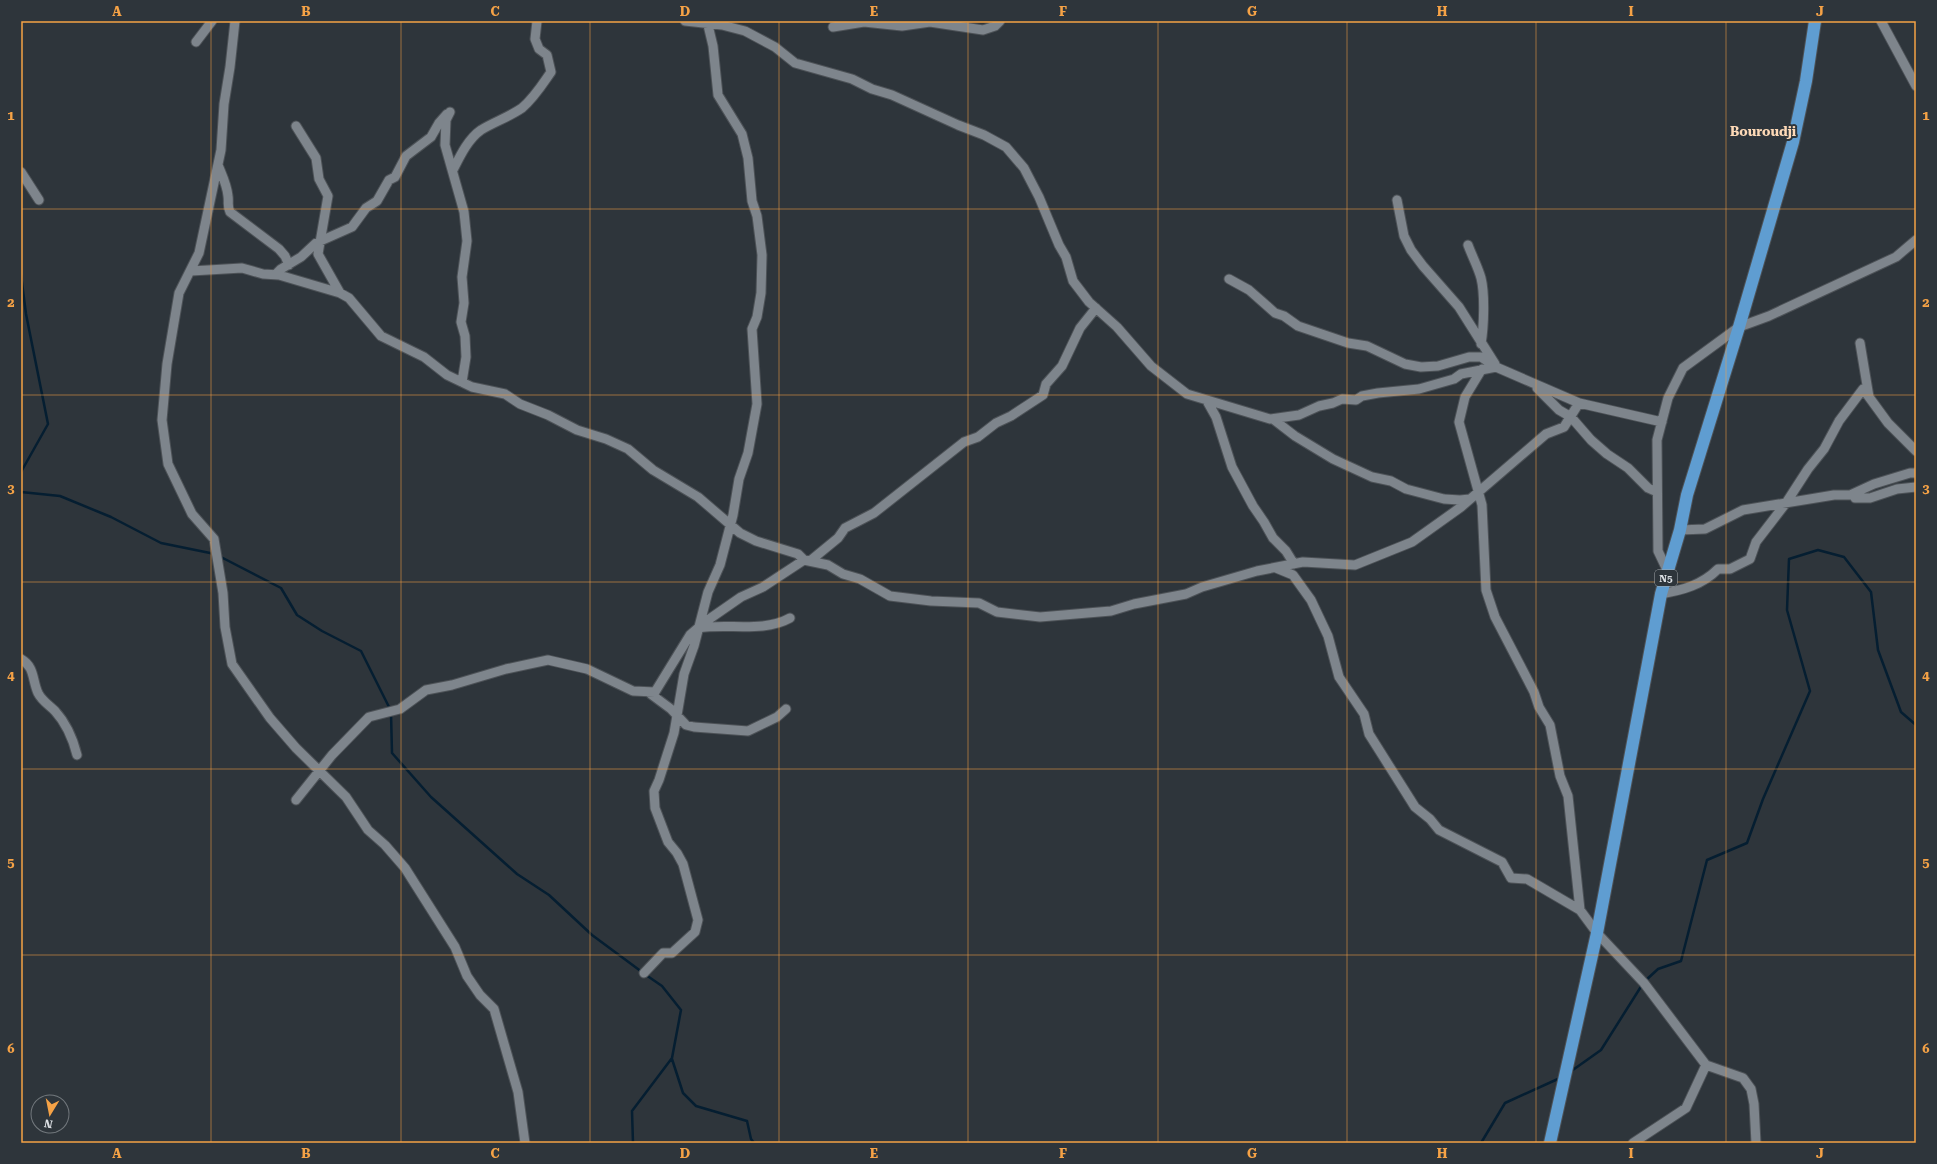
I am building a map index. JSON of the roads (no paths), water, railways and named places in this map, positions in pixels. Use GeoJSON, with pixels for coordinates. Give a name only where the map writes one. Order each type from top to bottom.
{"type":"FeatureCollection","features":[{"type":"Feature","properties":{"kind":"highway","name":"N5"},"geometry":{"type":"LineString","coordinates":[[1550,1143],[1597,932],[1661,594],[1680,530],[1687,495],[1739,327],[1793,142],[1806,81],[1815,21]]}},
{"type":"Feature","properties":{"kind":"street"},"geometry":{"type":"LineString","coordinates":[[196,42],[212,21]]}},
{"type":"Feature","properties":{"kind":"street"},"geometry":{"type":"LineString","coordinates":[[235,21],[224,104],[221,150],[199,253],[180,293],[163,395],[162,420],[168,464],[192,514],[214,539],[223,593],[225,627],[232,664],[270,718],[296,748],[346,797],[368,830],[385,845],[405,868],[454,947],[467,976],[480,995],[494,1009],[518,1092],[525,1143]]}},
{"type":"Feature","properties":{"kind":"street"},"geometry":{"type":"LineString","coordinates":[[453,170],[468,144],[481,130],[497,123],[522,108],[537,92],[551,72],[546,55],[539,49],[535,40],[537,21]]}},
{"type":"Feature","properties":{"kind":"street"},"geometry":{"type":"LineString","coordinates":[[685,21],[708,22],[745,31],[775,47],[795,63],[852,78],[872,89],[892,95],[984,135],[1006,147],[1024,168],[1039,197],[1059,245],[1066,257],[1073,281],[1089,302],[1117,327],[1151,366],[1187,394],[1273,419],[1307,444],[1338,462],[1372,477],[1391,481],[1406,489],[1444,499],[1471,499]]}},
{"type":"Feature","properties":{"kind":"street"},"geometry":{"type":"LineString","coordinates":[[833,27],[864,22],[902,26],[930,22],[973,30],[983,30],[995,26],[1000,21]]}},
{"type":"Feature","properties":{"kind":"street"},"geometry":{"type":"LineString","coordinates":[[1881,21],[1916,86]]}},
{"type":"Feature","properties":{"kind":"street"},"geometry":{"type":"LineString","coordinates":[[644,973],[663,953],[672,953],[684,944],[695,932],[698,920],[683,864],[678,853],[668,842],[655,808],[654,791],[674,733],[684,674],[708,592],[720,565],[737,494],[739,479],[748,452],[756,416],[756,386],[752,329],[757,317],[761,293],[762,255],[757,216],[752,201],[745,144],[738,126],[718,95],[714,46],[708,22]]}},
{"type":"Feature","properties":{"kind":"street"},"geometry":{"type":"LineString","coordinates":[[276,274],[320,241],[352,227],[366,208],[377,201],[389,180],[395,177],[406,156],[431,137],[439,123],[450,112],[446,120],[445,145],[464,212],[467,241],[462,277],[464,303],[461,322],[465,336],[466,357],[462,382]]}},
{"type":"Feature","properties":{"kind":"street"},"geometry":{"type":"LineString","coordinates":[[296,126],[316,158],[319,179],[328,196],[320,241],[319,258],[340,293]]}},
{"type":"Feature","properties":{"kind":"street"},"geometry":{"type":"LineString","coordinates":[[218,165],[227,190],[229,198],[227,206],[230,212],[279,249],[285,256],[289,265]]}},
{"type":"Feature","properties":{"kind":"street"},"geometry":{"type":"LineString","coordinates":[[21,172],[39,200]]}},
{"type":"Feature","properties":{"kind":"street"},"geometry":{"type":"LineString","coordinates":[[1397,200],[1404,236],[1411,250],[1459,307],[1496,367]]}},
{"type":"Feature","properties":{"kind":"street"},"geometry":{"type":"LineString","coordinates":[[1668,572],[1658,551],[1657,440],[1668,398],[1684,368],[1739,327],[1769,316],[1896,257],[1916,240]]}},
{"type":"Feature","properties":{"kind":"street"},"geometry":{"type":"LineString","coordinates":[[1468,245],[1480,277],[1483,290],[1483,330],[1481,344]]}},
{"type":"Feature","properties":{"kind":"street"},"geometry":{"type":"LineString","coordinates":[[191,271],[242,268],[263,274],[276,274],[340,293],[349,298],[381,336],[424,357],[447,375],[483,390],[505,394],[520,404],[548,415],[577,430],[606,439],[628,449],[653,470],[698,497],[730,525],[749,538],[798,554],[807,561],[828,565],[843,574],[860,579],[890,596],[931,601],[979,603],[997,612],[1040,617],[1111,611],[1134,604],[1186,594],[1224,580],[1303,562],[1355,565],[1412,542],[1471,499],[1540,438],[1564,427],[1579,403]]}},
{"type":"Feature","properties":{"kind":"street"},"geometry":{"type":"LineString","coordinates":[[1230,279],[1248,290],[1275,313],[1284,316],[1298,326],[1348,343],[1367,346],[1405,364],[1421,367],[1438,366],[1469,357],[1481,357],[1496,367],[1532,384],[1579,403],[1662,422]]}},
{"type":"Feature","properties":{"kind":"street"},"geometry":{"type":"LineString","coordinates":[[296,800],[350,735],[369,716],[400,709],[426,690],[452,685],[475,677],[524,664],[548,660],[567,663],[587,669],[632,691],[655,692],[690,635],[698,628],[741,597],[763,587],[807,561],[838,538],[845,528],[874,513],[964,442],[978,437],[996,423],[1011,416],[1043,395],[1046,384],[1062,366],[1080,328],[1096,308]]}},
{"type":"Feature","properties":{"kind":"street"},"geometry":{"type":"LineString","coordinates":[[1860,343],[1869,397]]}},
{"type":"Feature","properties":{"kind":"street"},"geometry":{"type":"LineString","coordinates":[[1273,419],[1299,415],[1319,406],[1334,403],[1342,399],[1356,400],[1362,396],[1378,393],[1419,389],[1454,379],[1461,374],[1496,367]]}},
{"type":"Feature","properties":{"kind":"street"},"geometry":{"type":"LineString","coordinates":[[1482,369],[1465,397],[1459,422],[1482,505],[1486,590],[1495,617],[1534,692],[1539,707],[1550,725],[1560,776],[1568,796],[1580,910]]}},
{"type":"Feature","properties":{"kind":"street"},"geometry":{"type":"LineString","coordinates":[[1532,384],[1559,410],[1571,417],[1586,435],[1607,454],[1628,468],[1648,488],[1657,492]]}},
{"type":"Feature","properties":{"kind":"street"},"geometry":{"type":"LineString","coordinates":[[1661,594],[1683,590],[1708,578],[1718,569],[1730,569],[1750,559],[1756,542],[1786,503],[1808,469],[1831,439],[1839,421],[1863,389],[1888,423],[1916,451]]}},
{"type":"Feature","properties":{"kind":"street"},"geometry":{"type":"LineString","coordinates":[[1207,401],[1216,417],[1232,466],[1253,506],[1264,522],[1272,538],[1286,551],[1294,564]]}},
{"type":"Feature","properties":{"kind":"street"},"geometry":{"type":"LineString","coordinates":[[1680,530],[1705,529],[1743,510],[1834,495],[1850,495],[1874,484],[1910,473],[1916,473]]}},
{"type":"Feature","properties":{"kind":"street"},"geometry":{"type":"LineString","coordinates":[[1855,498],[1870,498],[1897,489],[1916,487]]}},
{"type":"Feature","properties":{"kind":"street"},"geometry":{"type":"LineString","coordinates":[[1276,568],[1293,575],[1311,600],[1328,636],[1339,677],[1364,714],[1370,734],[1415,807],[1430,819],[1439,830],[1502,862],[1512,878],[1527,880],[1580,910],[1597,932],[1644,983],[1706,1065],[1743,1078],[1751,1089],[1754,1104],[1756,1143]]}},
{"type":"Feature","properties":{"kind":"street"},"geometry":{"type":"LineString","coordinates":[[698,628],[758,626],[784,621],[790,618]]}},
{"type":"Feature","properties":{"kind":"street"},"geometry":{"type":"LineString","coordinates":[[21,659],[31,669],[38,693],[65,723],[77,755]]}},
{"type":"Feature","properties":{"kind":"street"},"geometry":{"type":"LineString","coordinates":[[648,692],[677,715],[686,725],[694,727],[748,731],[777,717],[786,709]]}},
{"type":"Feature","properties":{"kind":"street"},"geometry":{"type":"LineString","coordinates":[[1633,1143],[1686,1108],[1706,1065]]}},
{"type":"Feature","properties":{"kind":"waterway"},"geometry":{"type":"LineString","coordinates":[[21,275],[26,314],[48,424],[21,472]]}},
{"type":"Feature","properties":{"kind":"waterway"},"geometry":{"type":"LineString","coordinates":[[21,492],[60,496],[111,517],[161,543],[215,554]]}},
{"type":"Feature","properties":{"kind":"waterway"},"geometry":{"type":"LineString","coordinates":[[1645,981],[1658,969],[1681,961],[1707,860],[1747,843],[1763,799],[1810,691],[1787,610],[1789,559],[1818,550],[1844,557],[1871,592],[1878,650],[1901,712],[1916,725]]}},
{"type":"Feature","properties":{"kind":"waterway"},"geometry":{"type":"LineString","coordinates":[[219,556],[281,588],[297,615],[322,631],[361,651],[390,709]]}},
{"type":"Feature","properties":{"kind":"waterway"},"geometry":{"type":"LineString","coordinates":[[391,713],[392,753],[431,797],[517,874],[549,895],[592,935],[642,972]]}},
{"type":"Feature","properties":{"kind":"waterway"},"geometry":{"type":"LineString","coordinates":[[633,1143],[632,1111],[672,1058],[681,1010],[662,986],[646,975]]}},
{"type":"Feature","properties":{"kind":"waterway"},"geometry":{"type":"LineString","coordinates":[[1570,1072],[1601,1050],[1642,985]]}},
{"type":"Feature","properties":{"kind":"waterway"},"geometry":{"type":"LineString","coordinates":[[672,1059],[683,1093],[696,1106],[747,1121],[751,1139],[754,1143]]}},
{"type":"Feature","properties":{"kind":"waterway"},"geometry":{"type":"LineString","coordinates":[[1481,1143],[1505,1103],[1560,1078]]}},
{"type":"Feature","properties":{"kind":"district","name":"Bouroudji"},"geometry":{"type":"Point","coordinates":[1763,131]}}]}
